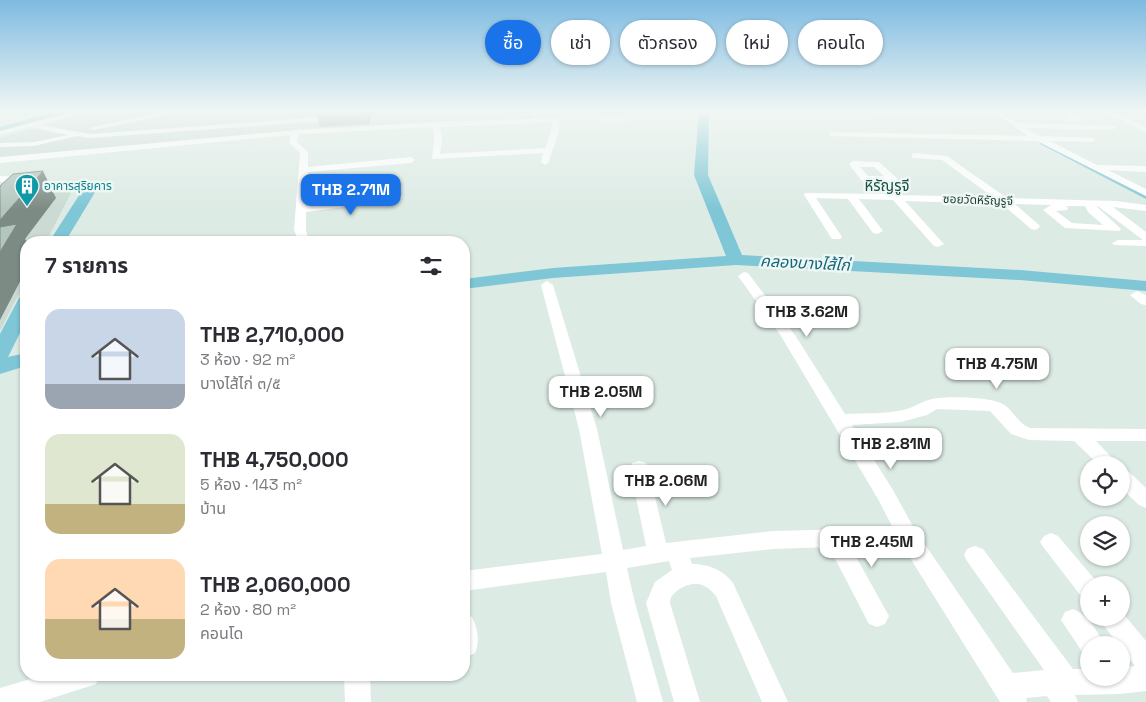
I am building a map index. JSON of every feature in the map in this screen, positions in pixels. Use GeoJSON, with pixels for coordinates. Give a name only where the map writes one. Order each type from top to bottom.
{"type":"FeatureCollection","features":[{"type":"Feature","properties":{"kind":"street"},"geometry":{"type":"LineString","coordinates":[[0,146],[35,144]]}},
{"type":"Feature","properties":{"kind":"street"},"geometry":{"type":"LineString","coordinates":[[0,160],[172,144]]}},
{"type":"Feature","properties":{"kind":"street"},"geometry":{"type":"LineString","coordinates":[[293,144],[304,152],[300,230],[302,236]]}},
{"type":"Feature","properties":{"kind":"street"},"geometry":{"type":"LineString","coordinates":[[437,144],[435,157],[548,150]]}},
{"type":"Feature","properties":{"kind":"street"},"geometry":{"type":"LineString","coordinates":[[545,162],[552,144]]}},
{"type":"Feature","properties":{"kind":"street"},"geometry":{"type":"LineString","coordinates":[[1048,144],[1146,193]]}},
{"type":"Feature","properties":{"kind":"street"},"geometry":{"type":"LineString","coordinates":[[915,156],[944,158],[1005,201],[1035,227]]}},
{"type":"Feature","properties":{"kind":"street"},"geometry":{"type":"LineString","coordinates":[[0,171],[12,159]]}},
{"type":"Feature","properties":{"kind":"street"},"geometry":{"type":"LineString","coordinates":[[303,170],[410,160]]}},
{"type":"Feature","properties":{"kind":"street"},"geometry":{"type":"LineString","coordinates":[[1095,167],[1146,169]]}},
{"type":"Feature","properties":{"kind":"street"},"geometry":{"type":"LineString","coordinates":[[0,179],[21,180],[24,184],[22,189]]}},
{"type":"Feature","properties":{"kind":"street"},"geometry":{"type":"LineString","coordinates":[[880,180],[938,244]]}},
{"type":"Feature","properties":{"kind":"street"},"geometry":{"type":"LineString","coordinates":[[1129,184],[1146,184]]}},
{"type":"Feature","properties":{"kind":"street","name":"ซอยวัดหิรัญรูจี"},"geometry":{"type":"LineString","coordinates":[[836,238],[809,195],[1005,201],[1146,208]]}},
{"type":"Feature","properties":{"kind":"street"},"geometry":{"type":"LineString","coordinates":[[851,196],[877,231]]}},
{"type":"Feature","properties":{"kind":"street"},"geometry":{"type":"LineString","coordinates":[[301,210],[398,197]]}},
{"type":"Feature","properties":{"kind":"street"},"geometry":{"type":"LineString","coordinates":[[1094,206],[1115,229],[1069,226],[1048,210],[1052,208],[1094,206],[1146,237]]}},
{"type":"Feature","properties":{"kind":"street"},"geometry":{"type":"LineString","coordinates":[[1118,243],[1146,243]]}},
{"type":"Feature","properties":{"kind":"street"},"geometry":{"type":"LineString","coordinates":[[744,276],[788,335],[886,495],[908,536],[1010,695],[1080,686]]}},
{"type":"Feature","properties":{"kind":"street"},"geometry":{"type":"LineString","coordinates":[[547,286],[588,428],[623,603],[650,702]]}},
{"type":"Feature","properties":{"kind":"street"},"geometry":{"type":"LineString","coordinates":[[841,420],[900,416],[921,411],[934,404],[972,404],[993,406],[999,409],[1017,430],[1028,434],[1146,435]]}},
{"type":"Feature","properties":{"kind":"street"},"geometry":{"type":"LineString","coordinates":[[1078,434],[1101,456]]}},
{"type":"Feature","properties":{"kind":"street"},"geometry":{"type":"LineString","coordinates":[[639,468],[668,552],[685,574]]}},
{"type":"Feature","properties":{"kind":"street"},"geometry":{"type":"LineString","coordinates":[[1130,485],[1146,500]]}},
{"type":"Feature","properties":{"kind":"street"},"geometry":{"type":"LineString","coordinates":[[470,580],[587,566],[668,552],[773,540],[908,536]]}},
{"type":"Feature","properties":{"kind":"street"},"geometry":{"type":"LineString","coordinates":[[834,537],[877,616]]}},
{"type":"Feature","properties":{"kind":"street"},"geometry":{"type":"LineString","coordinates":[[1050,542],[1080,578]]}},
{"type":"Feature","properties":{"kind":"street"},"geometry":{"type":"LineString","coordinates":[[975,556],[1062,689]]}},
{"type":"Feature","properties":{"kind":"street"},"geometry":{"type":"LineString","coordinates":[[687,702],[658,603],[658,595],[664,588],[685,574],[694,573],[708,575],[719,582],[725,590],[775,702]]}},
{"type":"Feature","properties":{"kind":"street"},"geometry":{"type":"LineString","coordinates":[[1073,620],[1085,636]]}},
{"type":"Feature","properties":{"kind":"street"},"geometry":{"type":"LineString","coordinates":[[1118,626],[1146,660]]}},
{"type":"Feature","properties":{"kind":"street"},"geometry":{"type":"LineString","coordinates":[[1130,679],[1146,678]]}},
{"type":"Feature","properties":{"kind":"street"},"geometry":{"type":"LineString","coordinates":[[0,700],[66,681]]}},
{"type":"Feature","properties":{"kind":"street"},"geometry":{"type":"LineString","coordinates":[[357,681],[358,702]]}},
{"type":"Feature","properties":{"kind":"shaded area"},"geometry":{"type":"Polygon","coordinates":[[[0,144],[173,144],[0,159],[0,144]]]}},
{"type":"Feature","properties":{"kind":"shaded area"},"geometry":{"type":"Polygon","coordinates":[[[74,187],[49,236],[20,236],[20,292],[0,331],[0,196],[74,187]]]}},
{"type":"Feature","properties":{"kind":"building"},"geometry":{"type":"Polygon","coordinates":[[[43,171],[0,220],[0,186],[13,174],[43,171]]]}},
{"type":"Feature","properties":{"kind":"building"},"geometry":{"type":"Polygon","coordinates":[[[17,224],[0,252],[0,227],[17,224]]]}},
{"type":"Feature","properties":{"kind":"waterway"},"geometry":{"type":"LineString","coordinates":[[702,144],[701,175],[736,260]]}},
{"type":"Feature","properties":{"kind":"waterway"},"geometry":{"type":"LineString","coordinates":[[1042,144],[1146,198]]}},
{"type":"Feature","properties":{"kind":"waterway"},"geometry":{"type":"LineString","coordinates":[[61,236],[90,189]]}},
{"type":"Feature","properties":{"kind":"waterway","name":"คลองบางไส้ไก่"},"geometry":{"type":"LineString","coordinates":[[470,283],[553,273],[736,260]]}},
{"type":"Feature","properties":{"kind":"waterway","name":"คลองบางไส้ไก่"},"geometry":{"type":"LineString","coordinates":[[736,260],[1020,275],[1146,286]]}},
{"type":"Feature","properties":{"kind":"waterway"},"geometry":{"type":"LineString","coordinates":[[0,354],[20,314]]}},
{"type":"Feature","properties":{"kind":"waterway","name":"คลองบางไส้ไก่"},"geometry":{"type":"LineString","coordinates":[[0,367],[20,361]]}},
{"type":"Feature","properties":{"kind":"place","name":"อาคารสุริยคาร"},"geometry":{"type":"Point","coordinates":[27,207]}},
{"type":"Feature","properties":{"kind":"district","name":"หิรัญรูจี"},"geometry":{"type":"Point","coordinates":[887,185]}}]}
